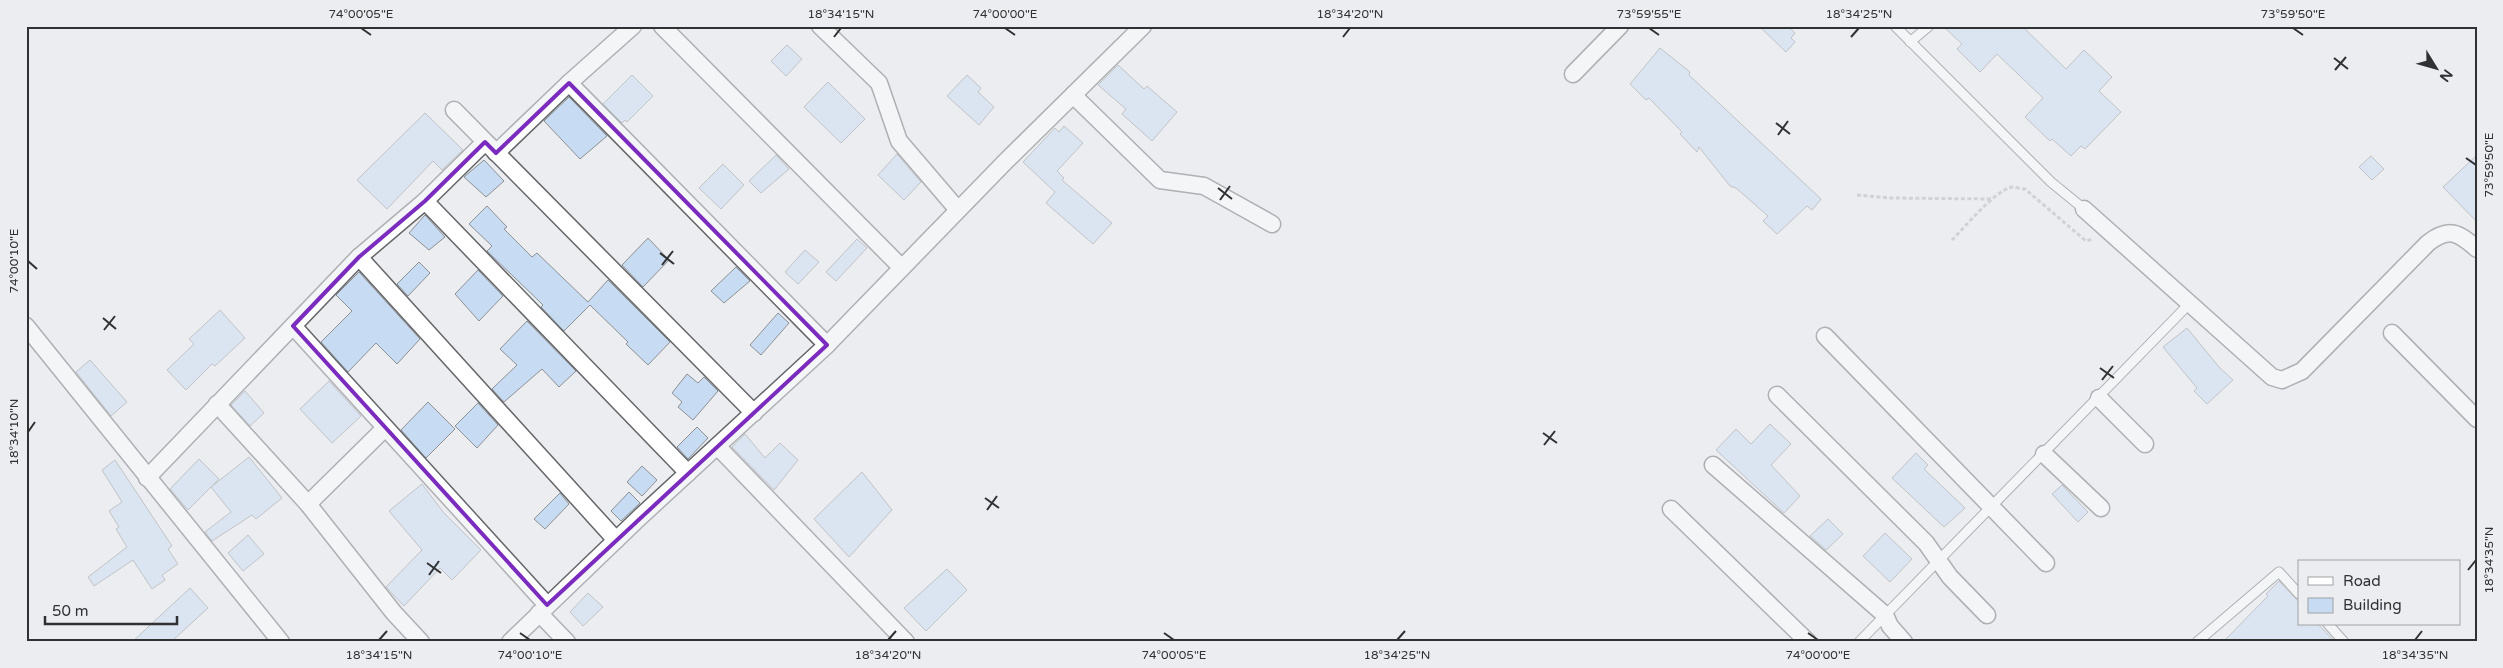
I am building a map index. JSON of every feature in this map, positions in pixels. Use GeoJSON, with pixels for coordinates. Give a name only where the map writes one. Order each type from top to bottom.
{"type":"FeatureCollection","features":[{"type":"Feature","properties":{"kind":"street"},"geometry":{"type":"LineString","coordinates":[[147,478],[359,257],[570,83],[633,26]]}},
{"type":"Feature","properties":{"kind":"street"},"geometry":{"type":"LineString","coordinates":[[662,26],[901,267]]}},
{"type":"Feature","properties":{"kind":"street"},"geometry":{"type":"LineString","coordinates":[[820,26],[873,76],[883,92],[899,141],[958,210]]}},
{"type":"Feature","properties":{"kind":"street"},"geometry":{"type":"LineString","coordinates":[[510,642],[616,540],[827,345],[901,267],[1143,26]]}},
{"type":"Feature","properties":{"kind":"street"},"geometry":{"type":"LineString","coordinates":[[1573,74],[1620,26]]}},
{"type":"Feature","properties":{"kind":"street"},"geometry":{"type":"LineString","coordinates":[[570,83],[827,345]]}},
{"type":"Feature","properties":{"kind":"street"},"geometry":{"type":"LineString","coordinates":[[1073,95],[1160,180],[1204,186],[1272,224]]}},
{"type":"Feature","properties":{"kind":"street"},"geometry":{"type":"LineString","coordinates":[[454,110],[754,413]]}},
{"type":"Feature","properties":{"kind":"street"},"geometry":{"type":"LineString","coordinates":[[425,201],[688,473]]}},
{"type":"Feature","properties":{"kind":"street"},"geometry":{"type":"LineString","coordinates":[[2084,208],[2098,219],[2106,230],[2272,377],[2282,380],[2302,371],[2440,233],[2452,233],[2463,237],[2477,249]]}},
{"type":"Feature","properties":{"kind":"street"},"geometry":{"type":"LineString","coordinates":[[359,257],[616,540]]}},
{"type":"Feature","properties":{"kind":"street"},"geometry":{"type":"LineString","coordinates":[[26,326],[280,642]]}},
{"type":"Feature","properties":{"kind":"street"},"geometry":{"type":"LineString","coordinates":[[293,326],[543,609],[567,642]]}},
{"type":"Feature","properties":{"kind":"street"},"geometry":{"type":"LineString","coordinates":[[2392,333],[2477,419]]}},
{"type":"Feature","properties":{"kind":"street"},"geometry":{"type":"LineString","coordinates":[[1825,336],[2046,562]]}},
{"type":"Feature","properties":{"kind":"street"},"geometry":{"type":"LineString","coordinates":[[1777,395],[1926,543],[1950,577],[1987,615]]}},
{"type":"Feature","properties":{"kind":"street"},"geometry":{"type":"LineString","coordinates":[[2099,398],[2145,444]]}},
{"type":"Feature","properties":{"kind":"street"},"geometry":{"type":"LineString","coordinates":[[217,404],[308,504],[394,613],[421,642]]}},
{"type":"Feature","properties":{"kind":"street"},"geometry":{"type":"LineString","coordinates":[[308,504],[385,428]]}},
{"type":"Feature","properties":{"kind":"street"},"geometry":{"type":"LineString","coordinates":[[718,447],[906,642]]}},
{"type":"Feature","properties":{"kind":"street"},"geometry":{"type":"LineString","coordinates":[[2044,454],[2101,508]]}},
{"type":"Feature","properties":{"kind":"street"},"geometry":{"type":"LineString","coordinates":[[1713,465],[1885,615],[1890,626],[1904,642]]}},
{"type":"Feature","properties":{"kind":"street"},"geometry":{"type":"LineString","coordinates":[[1671,509],[1808,642]]}},
{"type":"Feature","properties":{"kind":"lane"},"geometry":{"type":"LineString","coordinates":[[1895,26],[2051,182],[2084,208]]}},
{"type":"Feature","properties":{"kind":"lane"},"geometry":{"type":"LineString","coordinates":[[1910,42],[1929,26]]}},
{"type":"Feature","properties":{"kind":"lane"},"geometry":{"type":"LineString","coordinates":[[1859,642],[2190,303]]}},
{"type":"Feature","properties":{"kind":"lane"},"geometry":{"type":"LineString","coordinates":[[2197,642],[2279,572],[2298,593]]}},
{"type":"Feature","properties":{"kind":"lane"},"geometry":{"type":"LineString","coordinates":[[2330,626],[2344,642]]}},
{"type":"Feature","properties":{"kind":"path"},"geometry":{"type":"LineString","coordinates":[[1952,240],[2002,191],[2013,187],[2025,189],[2086,240],[2091,240],[2106,230]]}},
{"type":"Feature","properties":{"kind":"path"},"geometry":{"type":"LineString","coordinates":[[1857,195],[1890,198],[1993,199]]}},
{"type":"Feature","properties":{"kind":"highlighted area"},"geometry":{"type":"Polygon","coordinates":[[[569,83],[827,345],[547,605],[293,326],[359,257],[425,201],[485,142],[496,153],[569,83]]]}},
{"type":"Feature","properties":{"kind":"building"},"geometry":{"type":"Polygon","coordinates":[[[1759,26],[1788,26],[1795,33],[1791,38],[1795,42],[1786,52],[1759,26]]]}},
{"type":"Feature","properties":{"kind":"building"},"geometry":{"type":"Polygon","coordinates":[[[1943,26],[2022,26],[2066,69],[2084,50],[2112,77],[2099,91],[2121,112],[2085,149],[2081,146],[2071,156],[2052,139],[2050,141],[2025,117],[2043,98],[1997,54],[1980,72],[1957,49],[1962,44],[1943,26]]]}},
{"type":"Feature","properties":{"kind":"building"},"geometry":{"type":"Polygon","coordinates":[[[787,45],[802,59],[786,76],[771,61],[787,45]]]}},
{"type":"Feature","properties":{"kind":"building"},"geometry":{"type":"Polygon","coordinates":[[[1660,48],[1690,72],[1689,75],[1821,199],[1812,210],[1807,206],[1777,234],[1763,221],[1768,216],[1736,188],[1730,186],[1699,147],[1697,152],[1680,134],[1682,132],[1649,98],[1646,100],[1630,84],[1660,48]]]}},
{"type":"Feature","properties":{"kind":"building"},"geometry":{"type":"Polygon","coordinates":[[[1118,65],[1144,89],[1147,86],[1177,112],[1152,141],[1122,114],[1126,109],[1098,85],[1118,65]]]}},
{"type":"Feature","properties":{"kind":"building"},"geometry":{"type":"Polygon","coordinates":[[[632,75],[653,96],[627,122],[625,120],[622,123],[603,104],[632,75]]]}},
{"type":"Feature","properties":{"kind":"building"},"geometry":{"type":"Polygon","coordinates":[[[967,75],[981,88],[978,92],[994,107],[979,125],[947,96],[967,75]]]}},
{"type":"Feature","properties":{"kind":"building"},"geometry":{"type":"Polygon","coordinates":[[[828,82],[865,119],[841,143],[804,107],[828,82]]]}},
{"type":"Feature","properties":{"kind":"building"},"geometry":{"type":"Polygon","coordinates":[[[569,97],[607,136],[580,159],[544,121],[569,97]]]}},
{"type":"Feature","properties":{"kind":"building"},"geometry":{"type":"Polygon","coordinates":[[[425,113],[463,150],[442,170],[433,161],[387,209],[357,180],[425,113]]]}},
{"type":"Feature","properties":{"kind":"building"},"geometry":{"type":"Polygon","coordinates":[[[1064,126],[1083,143],[1057,171],[1064,178],[1062,180],[1112,223],[1093,244],[1046,203],[1055,192],[1023,162],[1055,128],[1059,132],[1064,126]]]}},
{"type":"Feature","properties":{"kind":"building"},"geometry":{"type":"Polygon","coordinates":[[[897,154],[921,182],[904,200],[878,175],[897,154]]]}},
{"type":"Feature","properties":{"kind":"building"},"geometry":{"type":"Polygon","coordinates":[[[776,155],[789,169],[761,193],[749,181],[776,155]]]}},
{"type":"Feature","properties":{"kind":"building"},"geometry":{"type":"Polygon","coordinates":[[[2477,155],[2477,222],[2443,187],[2477,155]]]}},
{"type":"Feature","properties":{"kind":"building"},"geometry":{"type":"Polygon","coordinates":[[[2371,156],[2384,169],[2372,180],[2359,167],[2371,156]]]}},
{"type":"Feature","properties":{"kind":"building"},"geometry":{"type":"Polygon","coordinates":[[[484,160],[504,181],[486,197],[464,177],[484,160]]]}},
{"type":"Feature","properties":{"kind":"building"},"geometry":{"type":"Polygon","coordinates":[[[723,164],[744,185],[721,209],[699,188],[723,164]]]}},
{"type":"Feature","properties":{"kind":"building"},"geometry":{"type":"Polygon","coordinates":[[[487,206],[507,227],[504,229],[532,257],[537,253],[588,302],[608,280],[670,342],[648,365],[626,344],[628,342],[590,305],[564,331],[541,307],[543,305],[487,251],[492,246],[469,224],[487,206]]]}},
{"type":"Feature","properties":{"kind":"building"},"geometry":{"type":"Polygon","coordinates":[[[425,215],[445,237],[429,250],[409,233],[425,215]]]}},
{"type":"Feature","properties":{"kind":"building"},"geometry":{"type":"Polygon","coordinates":[[[648,238],[669,260],[643,287],[622,265],[648,238]]]}},
{"type":"Feature","properties":{"kind":"building"},"geometry":{"type":"Polygon","coordinates":[[[857,239],[867,248],[836,281],[826,272],[857,239]]]}},
{"type":"Feature","properties":{"kind":"building"},"geometry":{"type":"Polygon","coordinates":[[[805,250],[819,262],[798,284],[785,272],[805,250]]]}},
{"type":"Feature","properties":{"kind":"building"},"geometry":{"type":"Polygon","coordinates":[[[419,262],[430,273],[408,296],[397,284],[419,262]]]}},
{"type":"Feature","properties":{"kind":"building"},"geometry":{"type":"Polygon","coordinates":[[[736,267],[750,281],[724,303],[711,291],[736,267]]]}},
{"type":"Feature","properties":{"kind":"building"},"geometry":{"type":"Polygon","coordinates":[[[478,270],[503,296],[479,321],[455,294],[478,270]]]}},
{"type":"Feature","properties":{"kind":"building"},"geometry":{"type":"Polygon","coordinates":[[[359,272],[420,339],[397,364],[376,343],[348,372],[321,342],[352,311],[336,295],[359,272]]]}},
{"type":"Feature","properties":{"kind":"building"},"geometry":{"type":"Polygon","coordinates":[[[220,310],[245,338],[215,366],[212,364],[186,390],[167,370],[194,344],[189,339],[220,310]]]}},
{"type":"Feature","properties":{"kind":"building"},"geometry":{"type":"Polygon","coordinates":[[[778,313],[789,323],[761,355],[750,345],[778,313]]]}},
{"type":"Feature","properties":{"kind":"building"},"geometry":{"type":"Polygon","coordinates":[[[527,321],[576,371],[559,387],[542,369],[504,402],[492,389],[517,365],[500,349],[527,321]]]}},
{"type":"Feature","properties":{"kind":"building"},"geometry":{"type":"Polygon","coordinates":[[[2187,328],[2219,367],[2233,380],[2207,404],[2194,391],[2197,388],[2163,347],[2187,328]]]}},
{"type":"Feature","properties":{"kind":"building"},"geometry":{"type":"Polygon","coordinates":[[[90,360],[127,402],[111,416],[76,372],[90,360]]]}},
{"type":"Feature","properties":{"kind":"building"},"geometry":{"type":"Polygon","coordinates":[[[687,374],[698,383],[704,377],[718,391],[693,420],[678,407],[682,402],[672,393],[687,374]]]}},
{"type":"Feature","properties":{"kind":"building"},"geometry":{"type":"Polygon","coordinates":[[[329,381],[361,416],[332,443],[300,409],[329,381]]]}},
{"type":"Feature","properties":{"kind":"building"},"geometry":{"type":"Polygon","coordinates":[[[245,391],[264,413],[250,426],[231,405],[245,391]]]}},
{"type":"Feature","properties":{"kind":"building"},"geometry":{"type":"Polygon","coordinates":[[[428,402],[455,429],[426,458],[401,430],[428,402]]]}},
{"type":"Feature","properties":{"kind":"building"},"geometry":{"type":"Polygon","coordinates":[[[478,403],[498,425],[477,448],[455,426],[478,403]]]}},
{"type":"Feature","properties":{"kind":"building"},"geometry":{"type":"Polygon","coordinates":[[[1770,424],[1791,444],[1771,465],[1800,496],[1784,513],[1716,450],[1736,429],[1751,444],[1770,424]]]}},
{"type":"Feature","properties":{"kind":"building"},"geometry":{"type":"Polygon","coordinates":[[[697,427],[708,438],[688,459],[677,447],[697,427]]]}},
{"type":"Feature","properties":{"kind":"building"},"geometry":{"type":"Polygon","coordinates":[[[745,434],[765,458],[780,443],[798,460],[774,490],[732,447],[745,434]]]}},
{"type":"Feature","properties":{"kind":"building"},"geometry":{"type":"Polygon","coordinates":[[[1916,453],[1928,465],[1924,469],[1965,508],[1944,527],[1892,478],[1916,453]]]}},
{"type":"Feature","properties":{"kind":"building"},"geometry":{"type":"Polygon","coordinates":[[[249,457],[282,498],[256,519],[252,515],[212,541],[205,532],[231,512],[211,487],[249,457]]]}},
{"type":"Feature","properties":{"kind":"building"},"geometry":{"type":"Polygon","coordinates":[[[199,459],[219,479],[188,510],[170,489],[199,459]]]}},
{"type":"Feature","properties":{"kind":"building"},"geometry":{"type":"Polygon","coordinates":[[[115,460],[172,546],[168,549],[178,564],[162,575],[165,580],[152,589],[133,560],[94,586],[88,577],[127,547],[116,529],[119,527],[109,511],[122,502],[102,470],[115,460]]]}},
{"type":"Feature","properties":{"kind":"building"},"geometry":{"type":"Polygon","coordinates":[[[642,466],[657,480],[642,496],[627,482],[642,466]]]}},
{"type":"Feature","properties":{"kind":"building"},"geometry":{"type":"Polygon","coordinates":[[[862,472],[892,510],[849,557],[814,519],[862,472]]]}},
{"type":"Feature","properties":{"kind":"building"},"geometry":{"type":"Polygon","coordinates":[[[422,484],[444,513],[481,550],[452,580],[440,568],[404,606],[386,587],[422,550],[389,511],[422,484]]]}},
{"type":"Feature","properties":{"kind":"building"},"geometry":{"type":"Polygon","coordinates":[[[2062,485],[2088,512],[2078,522],[2052,494],[2062,485]]]}},
{"type":"Feature","properties":{"kind":"building"},"geometry":{"type":"Polygon","coordinates":[[[629,492],[640,503],[621,521],[611,511],[629,492]]]}},
{"type":"Feature","properties":{"kind":"building"},"geometry":{"type":"Polygon","coordinates":[[[560,493],[569,504],[545,529],[534,519],[560,493]]]}},
{"type":"Feature","properties":{"kind":"building"},"geometry":{"type":"Polygon","coordinates":[[[1828,519],[1843,534],[1826,550],[1810,536],[1828,519]]]}},
{"type":"Feature","properties":{"kind":"building"},"geometry":{"type":"Polygon","coordinates":[[[1885,533],[1912,559],[1890,582],[1863,556],[1885,533]]]}},
{"type":"Feature","properties":{"kind":"building"},"geometry":{"type":"Polygon","coordinates":[[[248,535],[264,554],[243,571],[228,553],[248,535]]]}},
{"type":"Feature","properties":{"kind":"building"},"geometry":{"type":"Polygon","coordinates":[[[947,569],[967,590],[926,631],[904,608],[947,569]]]}},
{"type":"Feature","properties":{"kind":"building"},"geometry":{"type":"Polygon","coordinates":[[[2279,581],[2298,601],[2298,626],[2320,626],[2335,642],[2223,642],[2268,596],[2266,594],[2279,581]]]}},
{"type":"Feature","properties":{"kind":"building"},"geometry":{"type":"Polygon","coordinates":[[[190,588],[208,608],[171,642],[132,642],[190,588]]]}},
{"type":"Feature","properties":{"kind":"building"},"geometry":{"type":"Polygon","coordinates":[[[588,593],[603,607],[583,626],[570,612],[588,593]]]}}]}
